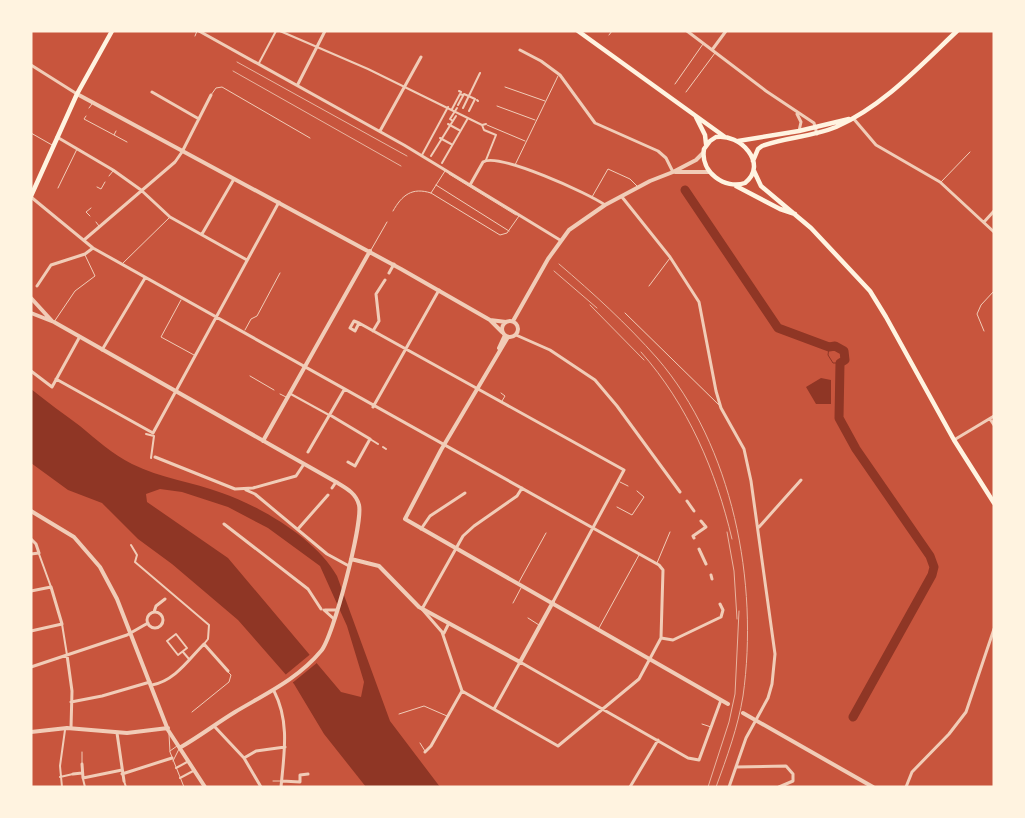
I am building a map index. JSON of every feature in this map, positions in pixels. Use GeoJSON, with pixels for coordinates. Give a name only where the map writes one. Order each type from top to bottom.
{"type":"FeatureCollection","features":[{"type":"Feature","properties":{"kind":"main road"},"geometry":{"type":"LineString","coordinates":[[31,196],[76,94],[112,31]]}},
{"type":"Feature","properties":{"kind":"main road"},"geometry":{"type":"LineString","coordinates":[[578,31],[725,136],[738,141],[749,152],[753,161],[754,172],[761,186],[824,240],[870,291],[954,440],[994,503]]}},
{"type":"Feature","properties":{"kind":"main road"},"geometry":{"type":"LineString","coordinates":[[753,161],[758,149],[762,146],[817,134],[853,118],[894,89],[957,31]]}},
{"type":"Feature","properties":{"kind":"main road"},"geometry":{"type":"LineString","coordinates":[[694,114],[701,124],[706,145]]}},
{"type":"Feature","properties":{"kind":"main road"},"geometry":{"type":"LineString","coordinates":[[738,141],[799,131],[853,118]]}},
{"type":"Feature","properties":{"kind":"main road"},"geometry":{"type":"LineString","coordinates":[[725,136],[713,139],[706,145],[703,153],[710,172],[722,182],[798,216]]}},
{"type":"Feature","properties":{"kind":"main road"},"geometry":{"type":"LineString","coordinates":[[734,186],[745,183],[754,172]]}},
{"type":"Feature","properties":{"kind":"street"},"geometry":{"type":"LineString","coordinates":[[198,31],[298,84],[422,155],[560,240]]}},
{"type":"Feature","properties":{"kind":"street"},"geometry":{"type":"LineString","coordinates":[[280,31],[448,107],[458,114],[482,125],[484,130],[496,135],[486,160],[470,185]]}},
{"type":"Feature","properties":{"kind":"street"},"geometry":{"type":"LineString","coordinates":[[298,84],[325,31]]}},
{"type":"Feature","properties":{"kind":"street"},"geometry":{"type":"LineString","coordinates":[[687,31],[814,123],[817,134]]}},
{"type":"Feature","properties":{"kind":"street"},"geometry":{"type":"LineString","coordinates":[[712,50],[726,31]]}},
{"type":"Feature","properties":{"kind":"street"},"geometry":{"type":"LineString","coordinates":[[259,63],[275,32]]}},
{"type":"Feature","properties":{"kind":"street"},"geometry":{"type":"LineString","coordinates":[[520,50],[541,61],[558,74],[595,123],[658,151],[666,158],[673,172]]}},
{"type":"Feature","properties":{"kind":"street"},"geometry":{"type":"LineString","coordinates":[[380,131],[421,57]]}},
{"type":"Feature","properties":{"kind":"street"},"geometry":{"type":"LineString","coordinates":[[32,67],[121,120],[235,178],[394,264],[490,320],[505,335],[517,334],[550,350],[595,380],[617,406],[680,492]]}},
{"type":"Feature","properties":{"kind":"street"},"geometry":{"type":"LineString","coordinates":[[431,156],[448,124],[463,109],[480,73]]}},
{"type":"Feature","properties":{"kind":"street"},"geometry":{"type":"LineString","coordinates":[[152,92],[199,119]]}},
{"type":"Feature","properties":{"kind":"street"},"geometry":{"type":"LineString","coordinates":[[442,162],[475,99],[460,94],[450,119],[453,121]]}},
{"type":"Feature","properties":{"kind":"street"},"geometry":{"type":"LineString","coordinates":[[84,240],[175,162],[183,151],[211,95]]}},
{"type":"Feature","properties":{"kind":"street"},"geometry":{"type":"LineString","coordinates":[[453,110],[458,106],[463,96]]}},
{"type":"Feature","properties":{"kind":"street"},"geometry":{"type":"LineString","coordinates":[[422,155],[448,107]]}},
{"type":"Feature","properties":{"kind":"street"},"geometry":{"type":"LineString","coordinates":[[796,111],[801,122],[799,131]]}},
{"type":"Feature","properties":{"kind":"street"},"geometry":{"type":"LineString","coordinates":[[853,118],[876,145],[940,182],[994,232]]}},
{"type":"Feature","properties":{"kind":"street"},"geometry":{"type":"LineString","coordinates":[[441,120],[458,130]]}},
{"type":"Feature","properties":{"kind":"street"},"geometry":{"type":"LineString","coordinates":[[482,125],[486,124]]}},
{"type":"Feature","properties":{"kind":"street"},"geometry":{"type":"LineString","coordinates":[[433,134],[451,144]]}},
{"type":"Feature","properties":{"kind":"street"},"geometry":{"type":"LineString","coordinates":[[56,137],[113,170],[141,190],[170,216],[247,260]]}},
{"type":"Feature","properties":{"kind":"street"},"geometry":{"type":"LineString","coordinates":[[517,334],[514,322],[560,240],[583,219],[605,205],[696,160],[703,153]]}},
{"type":"Feature","properties":{"kind":"street"},"geometry":{"type":"LineString","coordinates":[[486,160],[532,170],[605,205]]}},
{"type":"Feature","properties":{"kind":"street"},"geometry":{"type":"LineString","coordinates":[[673,172],[710,172]]}},
{"type":"Feature","properties":{"kind":"street"},"geometry":{"type":"LineString","coordinates":[[202,234],[235,178]]}},
{"type":"Feature","properties":{"kind":"street"},"geometry":{"type":"LineString","coordinates":[[31,196],[92,248],[303,368],[657,564],[663,570],[661,638],[635,684],[560,744],[555,745],[462,691],[440,628],[382,568],[371,562],[351,559]]}},
{"type":"Feature","properties":{"kind":"street"},"geometry":{"type":"LineString","coordinates":[[622,197],[670,258],[700,302],[721,408],[744,449],[759,528],[775,654],[772,684],[746,738],[729,787]]}},
{"type":"Feature","properties":{"kind":"street"},"geometry":{"type":"LineString","coordinates":[[56,378],[153,432],[279,202]]}},
{"type":"Feature","properties":{"kind":"street"},"geometry":{"type":"LineString","coordinates":[[984,222],[994,211]]}},
{"type":"Feature","properties":{"kind":"street"},"geometry":{"type":"LineString","coordinates":[[37,286],[51,265],[85,254],[92,248]]}},
{"type":"Feature","properties":{"kind":"street"},"geometry":{"type":"LineString","coordinates":[[263,441],[370,251]]}},
{"type":"Feature","properties":{"kind":"street"},"geometry":{"type":"LineString","coordinates":[[389,273],[394,264]]}},
{"type":"Feature","properties":{"kind":"street"},"geometry":{"type":"LineString","coordinates":[[102,351],[146,278]]}},
{"type":"Feature","properties":{"kind":"street"},"geometry":{"type":"LineString","coordinates":[[373,332],[379,321],[376,294],[385,280]]}},
{"type":"Feature","properties":{"kind":"street"},"geometry":{"type":"LineString","coordinates":[[373,407],[439,290]]}},
{"type":"Feature","properties":{"kind":"street"},"geometry":{"type":"LineString","coordinates":[[31,298],[54,322]]}},
{"type":"Feature","properties":{"kind":"street"},"geometry":{"type":"LineString","coordinates":[[31,313],[54,322],[79,338],[336,482],[354,494],[359,506],[351,559],[325,646],[274,691],[181,747]]}},
{"type":"Feature","properties":{"kind":"street"},"geometry":{"type":"LineString","coordinates":[[490,320],[514,322]]}},
{"type":"Feature","properties":{"kind":"street"},"geometry":{"type":"LineString","coordinates":[[506,322],[502,326],[505,335],[498,350],[406,513],[405,519],[553,602],[728,704]]}},
{"type":"Feature","properties":{"kind":"street"},"geometry":{"type":"LineString","coordinates":[[359,324],[624,470],[494,709]]}},
{"type":"Feature","properties":{"kind":"street"},"geometry":{"type":"LineString","coordinates":[[31,372],[52,387],[79,338]]}},
{"type":"Feature","properties":{"kind":"street"},"geometry":{"type":"LineString","coordinates":[[308,452],[344,390]]}},
{"type":"Feature","properties":{"kind":"street"},"geometry":{"type":"LineString","coordinates":[[288,395],[330,415],[378,444]]}},
{"type":"Feature","properties":{"kind":"street"},"geometry":{"type":"LineString","coordinates":[[954,440],[992,418],[994,425]]}},
{"type":"Feature","properties":{"kind":"street"},"geometry":{"type":"LineString","coordinates":[[146,434],[154,436],[153,457],[223,485],[255,494],[327,554],[349,566]]}},
{"type":"Feature","properties":{"kind":"street"},"geometry":{"type":"LineString","coordinates":[[348,462],[355,466],[370,439]]}},
{"type":"Feature","properties":{"kind":"street"},"geometry":{"type":"LineString","coordinates":[[245,490],[296,476],[304,464]]}},
{"type":"Feature","properties":{"kind":"street"},"geometry":{"type":"LineString","coordinates":[[759,528],[801,480]]}},
{"type":"Feature","properties":{"kind":"street"},"geometry":{"type":"LineString","coordinates":[[332,488],[336,482]]}},
{"type":"Feature","properties":{"kind":"street"},"geometry":{"type":"LineString","coordinates":[[422,609],[463,536],[474,526],[518,496],[522,488]]}},
{"type":"Feature","properties":{"kind":"street"},"geometry":{"type":"LineString","coordinates":[[421,528],[430,516],[465,493]]}},
{"type":"Feature","properties":{"kind":"street"},"geometry":{"type":"LineString","coordinates":[[298,529],[328,495]]}},
{"type":"Feature","properties":{"kind":"street"},"geometry":{"type":"LineString","coordinates":[[687,501],[694,511]]}},
{"type":"Feature","properties":{"kind":"street"},"geometry":{"type":"LineString","coordinates":[[31,511],[74,537],[92,556],[112,589],[168,728],[204,787]]}},
{"type":"Feature","properties":{"kind":"street"},"geometry":{"type":"LineString","coordinates":[[694,538],[693,536],[706,527],[701,521]]}},
{"type":"Feature","properties":{"kind":"street"},"geometry":{"type":"LineString","coordinates":[[224,524],[308,589],[322,609]]}},
{"type":"Feature","properties":{"kind":"street"},"geometry":{"type":"LineString","coordinates":[[31,538],[36,544],[62,624],[72,690],[70,728]]}},
{"type":"Feature","properties":{"kind":"street"},"geometry":{"type":"LineString","coordinates":[[71,702],[168,679],[208,639],[209,625],[135,562],[137,555],[132,545]]}},
{"type":"Feature","properties":{"kind":"street"},"geometry":{"type":"LineString","coordinates":[[699,549],[706,564]]}},
{"type":"Feature","properties":{"kind":"street"},"geometry":{"type":"LineString","coordinates":[[31,554],[39,553]]}},
{"type":"Feature","properties":{"kind":"street"},"geometry":{"type":"LineString","coordinates":[[31,591],[51,587]]}},
{"type":"Feature","properties":{"kind":"street"},"geometry":{"type":"LineString","coordinates":[[148,623],[148,616],[165,599]]}},
{"type":"Feature","properties":{"kind":"street"},"geometry":{"type":"LineString","coordinates":[[661,638],[673,640],[721,617],[723,610],[720,604]]}},
{"type":"Feature","properties":{"kind":"street"},"geometry":{"type":"LineString","coordinates":[[334,619],[324,610],[337,608]]}},
{"type":"Feature","properties":{"kind":"street"},"geometry":{"type":"LineString","coordinates":[[422,609],[520,662],[676,751],[700,760],[720,700]]}},
{"type":"Feature","properties":{"kind":"street"},"geometry":{"type":"LineString","coordinates":[[148,623],[154,628],[160,625],[161,616],[154,612]]}},
{"type":"Feature","properties":{"kind":"street"},"geometry":{"type":"LineString","coordinates":[[31,666],[130,633],[148,623]]}},
{"type":"Feature","properties":{"kind":"street"},"geometry":{"type":"LineString","coordinates":[[444,636],[449,623]]}},
{"type":"Feature","properties":{"kind":"street"},"geometry":{"type":"LineString","coordinates":[[31,631],[62,624]]}},
{"type":"Feature","properties":{"kind":"street"},"geometry":{"type":"LineString","coordinates":[[906,787],[912,772],[949,734],[966,712],[994,629]]}},
{"type":"Feature","properties":{"kind":"street"},"geometry":{"type":"LineString","coordinates":[[176,634],[187,648],[183,652],[178,655],[167,641],[176,634]]}},
{"type":"Feature","properties":{"kind":"street"},"geometry":{"type":"LineString","coordinates":[[204,644],[228,671]]}},
{"type":"Feature","properties":{"kind":"street"},"geometry":{"type":"LineString","coordinates":[[183,652],[189,659]]}},
{"type":"Feature","properties":{"kind":"street"},"geometry":{"type":"LineString","coordinates":[[274,691],[283,714],[285,747],[281,787]]}},
{"type":"Feature","properties":{"kind":"street"},"geometry":{"type":"LineString","coordinates":[[425,752],[431,746],[462,691]]}},
{"type":"Feature","properties":{"kind":"street"},"geometry":{"type":"LineString","coordinates":[[743,713],[871,786]]}},
{"type":"Feature","properties":{"kind":"street"},"geometry":{"type":"LineString","coordinates":[[214,726],[244,758],[262,787]]}},
{"type":"Feature","properties":{"kind":"street"},"geometry":{"type":"LineString","coordinates":[[62,787],[60,777],[65,728]]}},
{"type":"Feature","properties":{"kind":"street"},"geometry":{"type":"LineString","coordinates":[[31,732],[70,728],[117,733],[152,732],[168,728]]}},
{"type":"Feature","properties":{"kind":"street"},"geometry":{"type":"LineString","coordinates":[[117,733],[126,787]]}},
{"type":"Feature","properties":{"kind":"street"},"geometry":{"type":"LineString","coordinates":[[630,787],[658,740]]}},
{"type":"Feature","properties":{"kind":"street"},"geometry":{"type":"LineString","coordinates":[[244,758],[256,751],[285,747]]}},
{"type":"Feature","properties":{"kind":"street"},"geometry":{"type":"LineString","coordinates":[[83,778],[122,772],[172,760]]}},
{"type":"Feature","properties":{"kind":"street"},"geometry":{"type":"LineString","coordinates":[[176,768],[183,766],[189,761]]}},
{"type":"Feature","properties":{"kind":"street"},"geometry":{"type":"LineString","coordinates":[[82,764],[85,787]]}},
{"type":"Feature","properties":{"kind":"street"},"geometry":{"type":"LineString","coordinates":[[736,767],[786,766],[793,774],[793,781],[780,787]]}},
{"type":"Feature","properties":{"kind":"street"},"geometry":{"type":"LineString","coordinates":[[180,778],[195,770]]}},
{"type":"Feature","properties":{"kind":"street"},"geometry":{"type":"LineString","coordinates":[[60,777],[82,773]]}},
{"type":"Feature","properties":{"kind":"street"},"geometry":{"type":"LineString","coordinates":[[282,781],[300,782],[300,775],[308,774]]}},
{"type":"Feature","properties":{"kind":"lane"},"geometry":{"type":"LineString","coordinates":[[195,36],[198,31]]}},
{"type":"Feature","properties":{"kind":"lane"},"geometry":{"type":"LineString","coordinates":[[609,35],[612,31]]}},
{"type":"Feature","properties":{"kind":"lane"},"geometry":{"type":"LineString","coordinates":[[675,84],[703,43]]}},
{"type":"Feature","properties":{"kind":"lane"},"geometry":{"type":"LineString","coordinates":[[686,92],[715,52]]}},
{"type":"Feature","properties":{"kind":"lane"},"geometry":{"type":"LineString","coordinates":[[514,166],[558,74]]}},
{"type":"Feature","properties":{"kind":"lane"},"geometry":{"type":"LineString","coordinates":[[211,95],[214,89],[222,87],[310,138]]}},
{"type":"Feature","properties":{"kind":"lane"},"geometry":{"type":"LineString","coordinates":[[505,87],[545,102]]}},
{"type":"Feature","properties":{"kind":"lane"},"geometry":{"type":"LineString","coordinates":[[89,108],[92,103]]}},
{"type":"Feature","properties":{"kind":"lane"},"geometry":{"type":"LineString","coordinates":[[497,106],[536,120]]}},
{"type":"Feature","properties":{"kind":"lane"},"geometry":{"type":"LineString","coordinates":[[86,116],[84,119],[128,142]]}},
{"type":"Feature","properties":{"kind":"lane"},"geometry":{"type":"LineString","coordinates":[[486,124],[526,141]]}},
{"type":"Feature","properties":{"kind":"lane"},"geometry":{"type":"LineString","coordinates":[[114,135],[116,131]]}},
{"type":"Feature","properties":{"kind":"lane"},"geometry":{"type":"LineString","coordinates":[[31,133],[52,145]]}},
{"type":"Feature","properties":{"kind":"lane"},"geometry":{"type":"LineString","coordinates":[[58,188],[77,149]]}},
{"type":"Feature","properties":{"kind":"lane"},"geometry":{"type":"LineString","coordinates":[[940,182],[970,152]]}},
{"type":"Feature","properties":{"kind":"lane"},"geometry":{"type":"LineString","coordinates":[[592,198],[608,169],[630,179],[638,188]]}},
{"type":"Feature","properties":{"kind":"lane"},"geometry":{"type":"LineString","coordinates":[[109,176],[113,170]]}},
{"type":"Feature","properties":{"kind":"lane"},"geometry":{"type":"LineString","coordinates":[[393,211],[401,198],[408,193],[418,191],[430,193],[498,234],[503,235],[509,231],[519,215],[507,212],[445,170],[430,193]]}},
{"type":"Feature","properties":{"kind":"lane"},"geometry":{"type":"LineString","coordinates":[[97,187],[101,189],[105,182]]}},
{"type":"Feature","properties":{"kind":"lane"},"geometry":{"type":"LineString","coordinates":[[436,185],[509,231]]}},
{"type":"Feature","properties":{"kind":"lane"},"geometry":{"type":"LineString","coordinates":[[90,216],[86,212],[91,208]]}},
{"type":"Feature","properties":{"kind":"lane"},"geometry":{"type":"LineString","coordinates":[[121,264],[131,252],[170,216]]}},
{"type":"Feature","properties":{"kind":"lane"},"geometry":{"type":"LineString","coordinates":[[96,222],[99,227]]}},
{"type":"Feature","properties":{"kind":"lane"},"geometry":{"type":"LineString","coordinates":[[370,251],[387,222]]}},
{"type":"Feature","properties":{"kind":"lane"},"geometry":{"type":"LineString","coordinates":[[54,322],[76,291],[95,276],[85,254]]}},
{"type":"Feature","properties":{"kind":"lane"},"geometry":{"type":"LineString","coordinates":[[649,286],[670,258]]}},
{"type":"Feature","properties":{"kind":"lane"},"geometry":{"type":"LineString","coordinates":[[243,333],[251,320],[257,316],[280,273]]}},
{"type":"Feature","properties":{"kind":"lane"},"geometry":{"type":"LineString","coordinates":[[270,291],[274,293]]}},
{"type":"Feature","properties":{"kind":"lane"},"geometry":{"type":"LineString","coordinates":[[984,331],[976,314],[981,305],[994,291]]}},
{"type":"Feature","properties":{"kind":"lane"},"geometry":{"type":"LineString","coordinates":[[182,298],[161,337],[195,356]]}},
{"type":"Feature","properties":{"kind":"lane"},"geometry":{"type":"LineString","coordinates":[[625,313],[721,408]]}},
{"type":"Feature","properties":{"kind":"lane"},"geometry":{"type":"LineString","coordinates":[[250,376],[274,390]]}},
{"type":"Feature","properties":{"kind":"lane"},"geometry":{"type":"LineString","coordinates":[[500,393],[505,396],[502,402]]}},
{"type":"Feature","properties":{"kind":"lane"},"geometry":{"type":"LineString","coordinates":[[280,394],[288,395]]}},
{"type":"Feature","properties":{"kind":"lane"},"geometry":{"type":"LineString","coordinates":[[618,481],[628,486]]}},
{"type":"Feature","properties":{"kind":"lane"},"geometry":{"type":"LineString","coordinates":[[617,507],[632,515],[644,497],[637,491]]}},
{"type":"Feature","properties":{"kind":"lane"},"geometry":{"type":"LineString","coordinates":[[657,564],[670,532]]}},
{"type":"Feature","properties":{"kind":"lane"},"geometry":{"type":"LineString","coordinates":[[518,583],[546,533]]}},
{"type":"Feature","properties":{"kind":"lane"},"geometry":{"type":"LineString","coordinates":[[598,628],[640,554]]}},
{"type":"Feature","properties":{"kind":"lane"},"geometry":{"type":"LineString","coordinates":[[513,603],[523,586]]}},
{"type":"Feature","properties":{"kind":"lane"},"geometry":{"type":"LineString","coordinates":[[528,618],[540,625]]}},
{"type":"Feature","properties":{"kind":"lane"},"geometry":{"type":"LineString","coordinates":[[192,712],[229,682],[231,675],[228,671]]}},
{"type":"Feature","properties":{"kind":"lane"},"geometry":{"type":"LineString","coordinates":[[399,714],[424,706],[448,716]]}},
{"type":"Feature","properties":{"kind":"lane"},"geometry":{"type":"LineString","coordinates":[[702,724],[711,727]]}},
{"type":"Feature","properties":{"kind":"lane"},"geometry":{"type":"LineString","coordinates":[[168,728],[172,760],[184,787]]}},
{"type":"Feature","properties":{"kind":"lane"},"geometry":{"type":"LineString","coordinates":[[420,743],[425,752]]}},
{"type":"Feature","properties":{"kind":"lane"},"geometry":{"type":"LineString","coordinates":[[170,751],[173,747],[181,747]]}},
{"type":"Feature","properties":{"kind":"lane"},"geometry":{"type":"LineString","coordinates":[[172,760],[181,747]]}},
{"type":"Feature","properties":{"kind":"lane"},"geometry":{"type":"LineString","coordinates":[[82,752],[82,764]]}},
{"type":"Feature","properties":{"kind":"lane"},"geometry":{"type":"LineString","coordinates":[[273,781],[282,781]]}},
{"type":"Feature","properties":{"kind":"shaded area"},"geometry":{"type":"Polygon","coordinates":[[[821,378],[831,380],[831,404],[816,404],[806,387],[821,378]]]}},
{"type":"Feature","properties":{"kind":"shaded area"},"geometry":{"type":"Polygon","coordinates":[[[31,389],[125,460],[154,473],[211,489],[238,499],[287,526],[302,537],[328,562],[337,576],[390,721],[440,787],[366,787],[324,734],[294,684],[238,620],[172,564],[138,539],[102,503],[68,490],[31,463],[31,389]],[[160,489],[146,494],[147,502],[228,558],[341,692],[361,697],[364,682],[347,626],[320,566],[268,528],[228,507],[182,492],[160,489]]]}},
{"type":"Feature","properties":{"kind":"pier"},"geometry":{"type":"Polygon","coordinates":[[[313,652],[318,662],[291,684],[284,676],[313,652]]]}},
{"type":"Feature","properties":{"kind":"waterway"},"geometry":{"type":"LineString","coordinates":[[685,190],[778,328],[829,347],[835,346],[844,351],[845,360],[840,363],[839,418],[856,449],[930,556],[934,567],[932,575],[853,717]]}},
{"type":"Feature","properties":{"kind":"waterway"},"geometry":{"type":"LineString","coordinates":[[829,347],[828,355],[833,363],[840,363]]}},
{"type":"Feature","properties":{"kind":"railway"},"geometry":{"type":"LineString","coordinates":[[237,62],[407,156]]}},
{"type":"Feature","properties":{"kind":"railway"},"geometry":{"type":"LineString","coordinates":[[233,71],[401,166]]}},
{"type":"Feature","properties":{"kind":"railway"},"geometry":{"type":"LineString","coordinates":[[559,264],[610,309],[657,358],[683,393],[705,432],[722,474],[734,518],[743,563],[747,608],[747,653],[743,696],[738,719],[716,787]]}},
{"type":"Feature","properties":{"kind":"railway"},"geometry":{"type":"LineString","coordinates":[[554,271],[597,308]]}},
{"type":"Feature","properties":{"kind":"railway"},"geometry":{"type":"LineString","coordinates":[[590,305],[644,360]]}},
{"type":"Feature","properties":{"kind":"railway"},"geometry":{"type":"LineString","coordinates":[[641,352],[673,394],[698,440],[718,489],[732,539]]}},
{"type":"Feature","properties":{"kind":"railway"},"geometry":{"type":"LineString","coordinates":[[727,532],[734,571],[737,619]]}},
{"type":"Feature","properties":{"kind":"railway"},"geometry":{"type":"LineString","coordinates":[[708,787],[729,722],[735,694],[739,611]]}}]}
